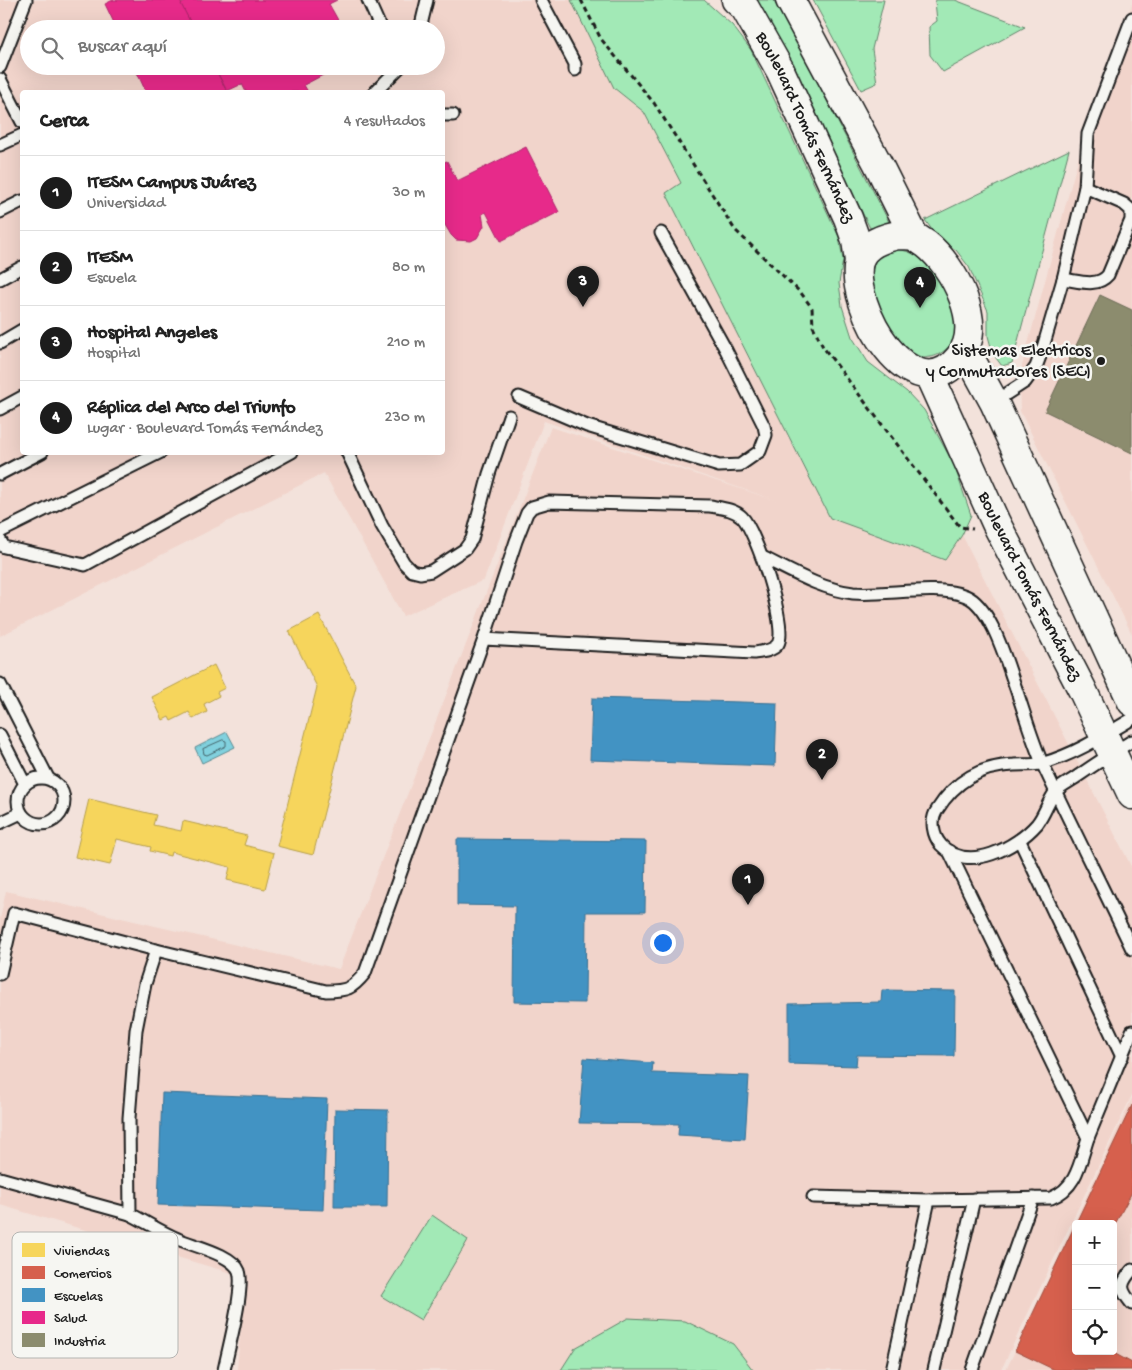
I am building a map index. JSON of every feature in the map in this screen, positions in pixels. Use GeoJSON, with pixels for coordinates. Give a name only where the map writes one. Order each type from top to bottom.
{"type":"FeatureCollection","features":[{"type":"Feature","properties":{"kind":"main road","name":"Boulevard Tomás Fernández"},"geometry":{"type":"LineString","coordinates":[[736,0],[749,15],[784,78],[848,218],[856,240],[859,261]]}},
{"type":"Feature","properties":{"kind":"main road"},"geometry":{"type":"LineString","coordinates":[[790,0],[883,172],[914,236],[932,249],[947,265],[957,283],[966,308],[969,329],[965,349],[958,360],[944,370],[929,375],[913,371],[886,348],[872,326],[863,300],[859,261],[867,248],[878,240],[898,235],[914,236]]}},
{"type":"Feature","properties":{"kind":"main road"},"geometry":{"type":"LineString","coordinates":[[965,349],[994,402],[1132,702]]}},
{"type":"Feature","properties":{"kind":"main road","name":"Boulevard Tomás Fernández"},"geometry":{"type":"LineString","coordinates":[[929,375],[996,523],[1116,743],[1132,795]]}},
{"type":"Feature","properties":{"kind":"lane"},"geometry":{"type":"LineString","coordinates":[[0,67],[26,0]]}},
{"type":"Feature","properties":{"kind":"lane"},"geometry":{"type":"LineString","coordinates":[[368,0],[377,20]]}},
{"type":"Feature","properties":{"kind":"lane"},"geometry":{"type":"LineString","coordinates":[[422,20],[426,0]]}},
{"type":"Feature","properties":{"kind":"lane"},"geometry":{"type":"LineString","coordinates":[[541,0],[575,64],[575,70]]}},
{"type":"Feature","properties":{"kind":"lane"},"geometry":{"type":"LineString","coordinates":[[994,402],[1025,382],[1036,367],[1063,279],[1085,187],[1088,134],[1132,18]]}},
{"type":"Feature","properties":{"kind":"lane"},"geometry":{"type":"LineString","coordinates":[[377,90],[392,75]]}},
{"type":"Feature","properties":{"kind":"lane"},"geometry":{"type":"LineString","coordinates":[[0,79],[20,118]]}},
{"type":"Feature","properties":{"kind":"lane"},"geometry":{"type":"LineString","coordinates":[[0,145],[20,136]]}},
{"type":"Feature","properties":{"kind":"lane"},"geometry":{"type":"LineString","coordinates":[[1063,279],[1093,284],[1102,282],[1108,275],[1131,220],[1131,210],[1124,204],[1085,187]]}},
{"type":"Feature","properties":{"kind":"lane"},"geometry":{"type":"LineString","coordinates":[[0,212],[20,202]]}},
{"type":"Feature","properties":{"kind":"lane"},"geometry":{"type":"LineString","coordinates":[[518,397],[587,426],[708,464],[740,465],[760,451],[766,435],[764,426],[726,350],[661,233]]}},
{"type":"Feature","properties":{"kind":"lane"},"geometry":{"type":"LineString","coordinates":[[0,279],[20,268]]}},
{"type":"Feature","properties":{"kind":"lane"},"geometry":{"type":"LineString","coordinates":[[0,343],[20,331]]}},
{"type":"Feature","properties":{"kind":"lane"},"geometry":{"type":"LineString","coordinates":[[0,409],[20,398]]}},
{"type":"Feature","properties":{"kind":"lane"},"geometry":{"type":"LineString","coordinates":[[348,455],[382,526],[404,562],[412,571],[420,573],[430,571],[465,549],[472,539],[489,474],[509,416]]}},
{"type":"Feature","properties":{"kind":"lane"},"geometry":{"type":"LineString","coordinates":[[0,474],[36,455]]}},
{"type":"Feature","properties":{"kind":"lane"},"geometry":{"type":"LineString","coordinates":[[0,532],[155,455]]}},
{"type":"Feature","properties":{"kind":"lane"},"geometry":{"type":"LineString","coordinates":[[0,540],[4,547],[85,565],[287,455]]}},
{"type":"Feature","properties":{"kind":"lane"},"geometry":{"type":"LineString","coordinates":[[0,974],[14,913],[326,991],[342,991],[355,986],[365,973],[527,513],[539,504],[549,502],[723,508],[741,515],[747,522],[762,557],[776,604],[780,630],[778,644],[765,652],[736,653],[484,639]]}},
{"type":"Feature","properties":{"kind":"lane"},"geometry":{"type":"LineString","coordinates":[[762,557],[815,583],[852,593],[948,592],[966,596],[978,605],[990,622],[1005,656],[1043,764],[1132,949]]}},
{"type":"Feature","properties":{"kind":"lane"},"geometry":{"type":"LineString","coordinates":[[0,684],[48,778],[61,788],[64,796],[62,811],[50,822],[34,823],[21,813],[18,798],[25,784],[40,777],[48,778]]}},
{"type":"Feature","properties":{"kind":"lane"},"geometry":{"type":"LineString","coordinates":[[1116,743],[1043,764],[996,765],[975,773],[958,784],[946,796],[934,814],[933,830],[940,844],[949,851],[962,856],[981,856],[1001,850],[1020,841],[1038,823],[1057,790],[1116,743],[1132,719]]}},
{"type":"Feature","properties":{"kind":"lane"},"geometry":{"type":"LineString","coordinates":[[0,735],[25,784]]}},
{"type":"Feature","properties":{"kind":"lane"},"geometry":{"type":"LineString","coordinates":[[0,823],[21,813]]}},
{"type":"Feature","properties":{"kind":"lane"},"geometry":{"type":"LineString","coordinates":[[1020,841],[1122,1056]]}},
{"type":"Feature","properties":{"kind":"lane"},"geometry":{"type":"LineString","coordinates":[[949,851],[1088,1138]]}},
{"type":"Feature","properties":{"kind":"lane"},"geometry":{"type":"LineString","coordinates":[[130,1214],[129,1118],[136,1030],[145,984],[156,950]]}},
{"type":"Feature","properties":{"kind":"lane"},"geometry":{"type":"LineString","coordinates":[[813,1197],[929,1200],[1056,1196],[1072,1184],[1088,1138],[1132,1031]]}},
{"type":"Feature","properties":{"kind":"lane"},"geometry":{"type":"LineString","coordinates":[[0,1178],[130,1214],[165,1232]]}},
{"type":"Feature","properties":{"kind":"lane"},"geometry":{"type":"LineString","coordinates":[[972,1370],[1033,1198]]}},
{"type":"Feature","properties":{"kind":"lane"},"geometry":{"type":"LineString","coordinates":[[934,1370],[974,1199]]}},
{"type":"Feature","properties":{"kind":"lane"},"geometry":{"type":"LineString","coordinates":[[892,1370],[929,1200]]}},
{"type":"Feature","properties":{"kind":"lane"},"geometry":{"type":"LineString","coordinates":[[178,1239],[221,1256],[233,1264],[239,1271],[238,1304],[224,1370]]}},
{"type":"Feature","properties":{"kind":"lane"},"geometry":{"type":"LineString","coordinates":[[1132,1270],[1124,1279],[1122,1293],[1132,1304]]}},
{"type":"Feature","properties":{"kind":"path"},"geometry":{"type":"LineString","coordinates":[[581,0],[601,39],[654,104],[735,230],[801,293],[812,308],[813,326],[823,347],[960,527],[976,529],[996,523]]}},
{"type":"Feature","properties":{"kind":"shaded area"},"geometry":{"type":"Polygon","coordinates":[[[0,0],[571,0],[614,88],[644,112],[681,183],[666,193],[830,518],[945,560],[962,535],[1132,868],[1132,1095],[1001,1370],[237,1370],[245,1277],[178,1257],[178,1232],[92,1232],[0,1205],[0,919],[6,891],[339,969],[551,427],[778,501],[544,421],[484,580],[403,616],[324,473],[0,636],[0,0]]]}},
{"type":"Feature","properties":{"kind":"shaded area"},"geometry":{"type":"Polygon","coordinates":[[[1132,4],[1132,634],[1020,411],[1019,377],[1080,152],[1132,4]]]}},
{"type":"Feature","properties":{"kind":"shaded area"},"geometry":{"type":"Polygon","coordinates":[[[1132,1098],[1132,1370],[1006,1370],[1072,1228],[1072,1355],[1117,1355],[1117,1220],[1075,1220],[1132,1098]]]}},
{"type":"Feature","properties":{"kind":"green space"},"geometry":{"type":"Polygon","coordinates":[[[571,0],[704,0],[732,25],[751,50],[839,237],[843,260],[839,283],[842,306],[852,337],[868,362],[907,392],[924,410],[954,465],[971,515],[962,535],[945,560],[830,518],[666,193],[681,183],[644,112],[614,88],[571,0]]]}},
{"type":"Feature","properties":{"kind":"green space"},"geometry":{"type":"Polygon","coordinates":[[[751,0],[774,0],[779,7],[890,224],[870,228],[769,27],[751,0]]]}},
{"type":"Feature","properties":{"kind":"green space"},"geometry":{"type":"Polygon","coordinates":[[[813,0],[884,0],[872,49],[877,83],[861,90],[813,0]]]}},
{"type":"Feature","properties":{"kind":"green space"},"geometry":{"type":"Polygon","coordinates":[[[955,0],[1025,27],[943,72],[930,55],[929,27],[937,21],[935,1],[955,0]]]}},
{"type":"Feature","properties":{"kind":"green space"},"geometry":{"type":"Polygon","coordinates":[[[1069,150],[1012,363],[1002,366],[993,354],[988,336],[988,311],[969,267],[956,250],[940,241],[925,220],[1069,150]]]}},
{"type":"Feature","properties":{"kind":"green space"},"geometry":{"type":"Polygon","coordinates":[[[892,249],[912,253],[920,258],[935,272],[947,289],[954,306],[959,332],[943,352],[925,357],[908,351],[893,337],[881,318],[874,296],[872,276],[877,259],[892,249]]]}},
{"type":"Feature","properties":{"kind":"green space"},"geometry":{"type":"Polygon","coordinates":[[[432,1215],[468,1240],[421,1320],[381,1296],[432,1215]]]}},
{"type":"Feature","properties":{"kind":"green space"},"geometry":{"type":"Polygon","coordinates":[[[628,1318],[685,1321],[733,1344],[753,1370],[561,1370],[575,1348],[628,1318]]]}},
{"type":"Feature","properties":{"kind":"water"},"geometry":{"type":"Polygon","coordinates":[[[227,732],[235,747],[202,763],[195,748],[227,732]]]}},
{"type":"Feature","properties":{"kind":"building: Viviendas"},"geometry":{"type":"Polygon","coordinates":[[[319,615],[356,686],[313,855],[277,846],[317,687],[289,631],[319,615]]]}},
{"type":"Feature","properties":{"kind":"building: Viviendas"},"geometry":{"type":"Polygon","coordinates":[[[214,665],[225,688],[217,692],[219,696],[204,704],[207,712],[193,719],[189,712],[171,721],[169,717],[163,720],[152,697],[214,665]]]}},
{"type":"Feature","properties":{"kind":"building: Viviendas"},"geometry":{"type":"Polygon","coordinates":[[[89,799],[156,815],[153,825],[181,831],[183,821],[247,836],[244,845],[274,853],[265,889],[227,880],[230,867],[171,852],[170,856],[150,851],[151,847],[117,839],[110,865],[75,857],[89,799]]]}},
{"type":"Feature","properties":{"kind":"building: Comercios"},"geometry":{"type":"Polygon","coordinates":[[[1132,1105],[1132,1192],[1117,1220],[1077,1220],[1132,1105]]]}},
{"type":"Feature","properties":{"kind":"building: Comercios"},"geometry":{"type":"Polygon","coordinates":[[[1072,1231],[1072,1355],[1117,1355],[1132,1363],[1132,1370],[1055,1370],[1015,1351],[1072,1231]]]}},
{"type":"Feature","properties":{"kind":"building: Escuelas"},"geometry":{"type":"Polygon","coordinates":[[[592,698],[777,703],[775,766],[590,760],[592,698]]]}},
{"type":"Feature","properties":{"kind":"building: Escuelas"},"geometry":{"type":"Polygon","coordinates":[[[457,839],[646,841],[645,912],[586,912],[585,1003],[514,1002],[515,906],[457,905],[457,839]]]}},
{"type":"Feature","properties":{"kind":"building: Escuelas"},"geometry":{"type":"Polygon","coordinates":[[[882,990],[955,991],[954,1056],[857,1055],[856,1066],[789,1064],[789,1004],[881,1002],[882,990]]]}},
{"type":"Feature","properties":{"kind":"building: Escuelas"},"geometry":{"type":"Polygon","coordinates":[[[584,1058],[653,1063],[652,1073],[749,1076],[745,1139],[678,1135],[679,1124],[579,1123],[584,1058]]]}},
{"type":"Feature","properties":{"kind":"building: Escuelas"},"geometry":{"type":"Polygon","coordinates":[[[162,1093],[327,1099],[323,1210],[158,1205],[162,1093]]]}},
{"type":"Feature","properties":{"kind":"building: Escuelas"},"geometry":{"type":"Polygon","coordinates":[[[335,1109],[388,1110],[387,1207],[334,1207],[335,1109]]]}},
{"type":"Feature","properties":{"kind":"building: Salud"},"geometry":{"type":"Polygon","coordinates":[[[113,0],[180,0],[190,20],[113,20],[105,4],[113,0]]]}},
{"type":"Feature","properties":{"kind":"building: Salud"},"geometry":{"type":"Polygon","coordinates":[[[189,0],[337,0],[329,4],[338,20],[189,20],[181,4],[189,0]]]}},
{"type":"Feature","properties":{"kind":"building: Salud"},"geometry":{"type":"Polygon","coordinates":[[[138,75],[218,75],[226,90],[145,90],[138,75]]]}},
{"type":"Feature","properties":{"kind":"building: Salud"},"geometry":{"type":"Polygon","coordinates":[[[219,75],[323,75],[304,85],[307,90],[245,90],[242,84],[226,90],[219,75]]]}},
{"type":"Feature","properties":{"kind":"building: Salud"},"geometry":{"type":"Polygon","coordinates":[[[526,147],[559,212],[501,241],[486,212],[482,214],[484,226],[477,238],[471,241],[456,240],[445,225],[445,162],[447,161],[457,181],[526,147]]]}},
{"type":"Feature","properties":{"kind":"building: Industria","name":"Sistemas Electricos y Conmutadores (SEC)"},"geometry":{"type":"Polygon","coordinates":[[[1100,295],[1132,310],[1132,453],[1045,411],[1100,295]]]}},
{"type":"Feature","properties":{"kind":"place","name":"Hospital Angeles"},"geometry":{"type":"Point","coordinates":[583,307]}},
{"type":"Feature","properties":{"kind":"place","name":"Réplica del Arco del Triunfo"},"geometry":{"type":"Point","coordinates":[920,308]}},
{"type":"Feature","properties":{"kind":"place","name":"Sistemas Electricos y Conmutadores (SEC)"},"geometry":{"type":"Point","coordinates":[1101,361]}},
{"type":"Feature","properties":{"kind":"place","name":"ITESM"},"geometry":{"type":"Point","coordinates":[822,780]}},
{"type":"Feature","properties":{"kind":"place","name":"ITESM Campus Juárez"},"geometry":{"type":"Point","coordinates":[748,905]}}]}
